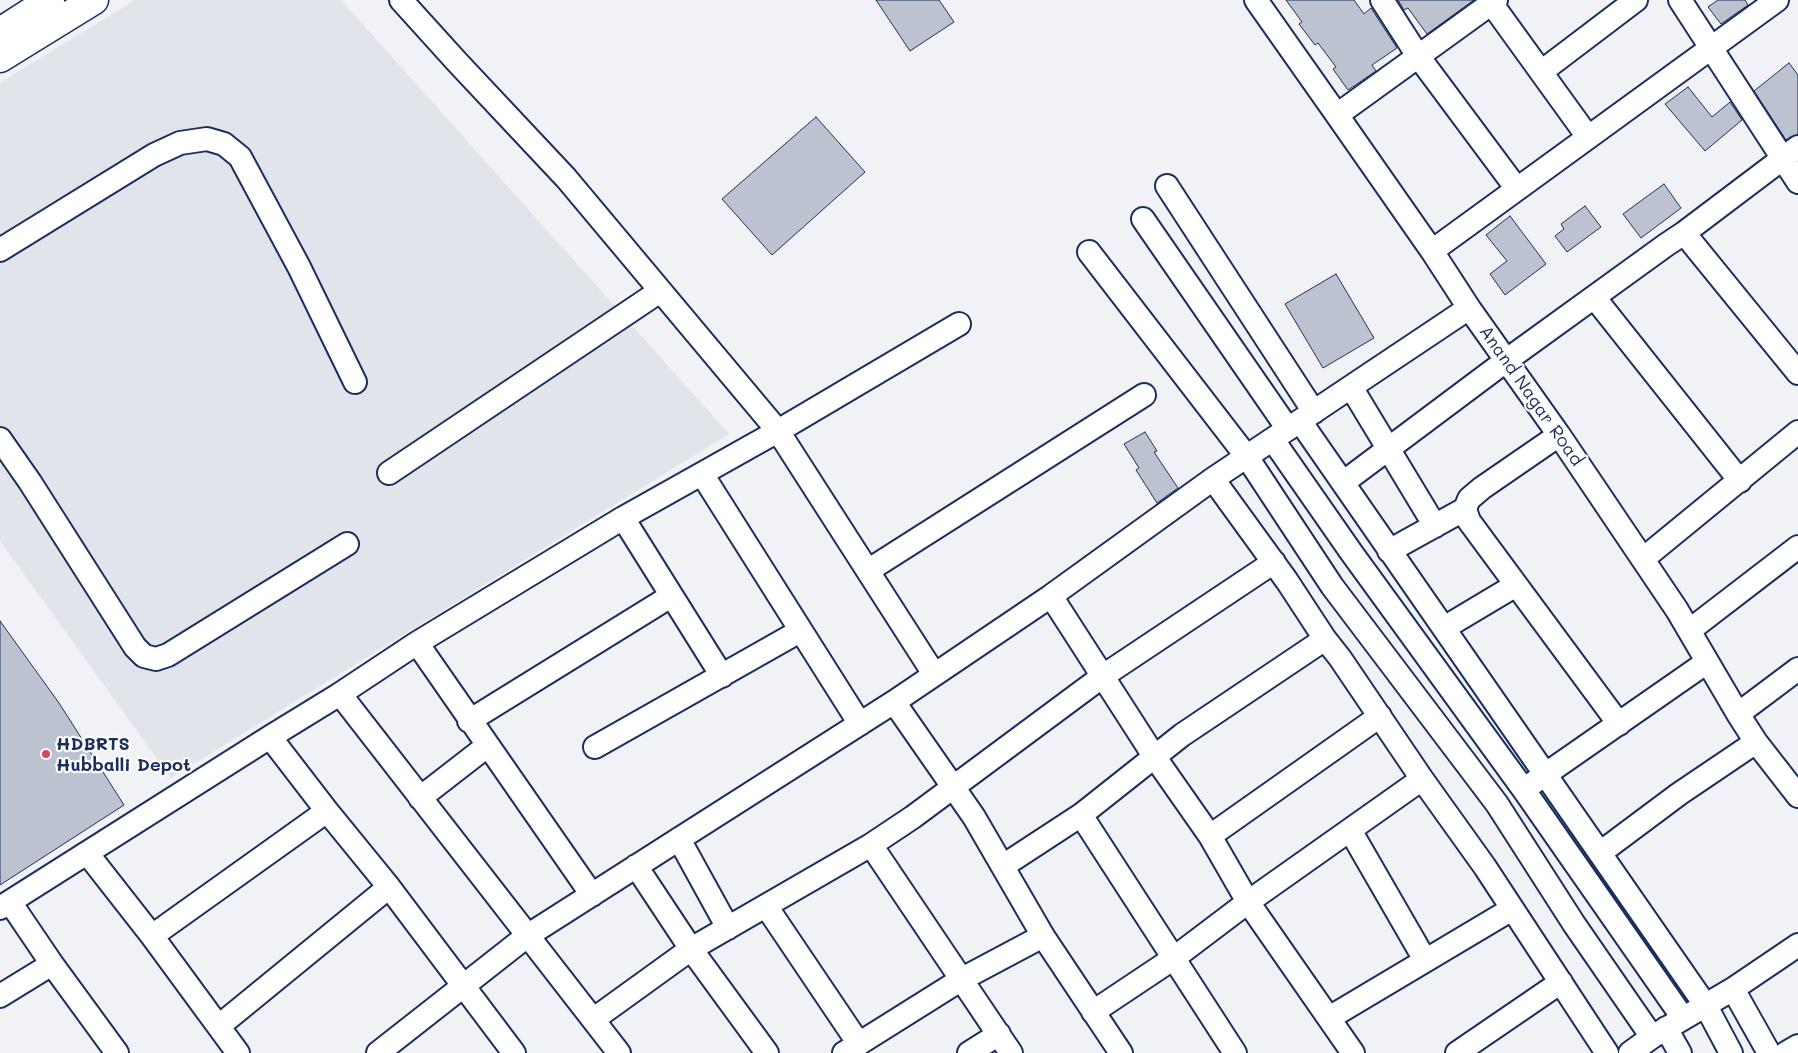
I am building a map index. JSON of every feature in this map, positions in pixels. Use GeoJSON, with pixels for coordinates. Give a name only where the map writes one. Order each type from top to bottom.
{"type":"FeatureCollection","features":[{"type":"Feature","properties":{"kind":"main road"},"geometry":{"type":"LineString","coordinates":[[0,32],[50,0]]}},
{"type":"Feature","properties":{"kind":"main road"},"geometry":{"type":"LineString","coordinates":[[0,58],[94,0]]}},
{"type":"Feature","properties":{"kind":"street"},"geometry":{"type":"LineString","coordinates":[[401,0],[566,178],[778,431],[934,674]]}},
{"type":"Feature","properties":{"kind":"street","name":"Anand Nagar Road"},"geometry":{"type":"LineString","coordinates":[[1256,0],[1338,115],[1469,308],[1559,435],[1690,630],[1707,662],[1756,742],[1798,796]]}},
{"type":"Feature","properties":{"kind":"street"},"geometry":{"type":"LineString","coordinates":[[1382,0],[1418,56],[1517,189]]}},
{"type":"Feature","properties":{"kind":"street"},"geometry":{"type":"LineString","coordinates":[[1540,72],[1636,0]]}},
{"type":"Feature","properties":{"kind":"street"},"geometry":{"type":"LineString","coordinates":[[1680,0],[1711,48],[1790,152],[1798,182]]}},
{"type":"Feature","properties":{"kind":"street"},"geometry":{"type":"LineString","coordinates":[[1432,251],[1777,0]]}},
{"type":"Feature","properties":{"kind":"street"},"geometry":{"type":"LineString","coordinates":[[1338,115],[1492,1],[1540,72],[1588,137]]}},
{"type":"Feature","properties":{"kind":"street"},"geometry":{"type":"LineString","coordinates":[[0,250],[154,156],[180,143],[207,139],[224,144],[240,157],[299,267],[355,382]]}},
{"type":"Feature","properties":{"kind":"street"},"geometry":{"type":"LineString","coordinates":[[1344,482],[1507,360],[1666,244],[1684,233],[1790,152]]}},
{"type":"Feature","properties":{"kind":"street"},"geometry":{"type":"LineString","coordinates":[[1167,186],[1294,426],[1350,552],[1524,790],[1667,1028],[1680,1053]]}},
{"type":"Feature","properties":{"kind":"street"},"geometry":{"type":"LineString","coordinates":[[1142,219],[1294,426],[1344,482],[1389,551],[1706,1006],[1731,1053]]}},
{"type":"Feature","properties":{"kind":"street"},"geometry":{"type":"LineString","coordinates":[[1684,233],[1798,373]]}},
{"type":"Feature","properties":{"kind":"street"},"geometry":{"type":"LineString","coordinates":[[1089,252],[1247,456],[1332,586],[1497,804],[1574,924],[1667,1028]]}},
{"type":"Feature","properties":{"kind":"street"},"geometry":{"type":"LineString","coordinates":[[390,473],[660,291]]}},
{"type":"Feature","properties":{"kind":"street"},"geometry":{"type":"LineString","coordinates":[[1594,297],[1740,480]]}},
{"type":"Feature","properties":{"kind":"street"},"geometry":{"type":"LineString","coordinates":[[378,1053],[527,936],[894,702],[1051,596],[1213,479],[1469,308]]}},
{"type":"Feature","properties":{"kind":"street"},"geometry":{"type":"LineString","coordinates":[[117,1053],[52,964],[5,905],[340,694],[417,643],[623,518],[778,431],[959,324]]}},
{"type":"Feature","properties":{"kind":"street"},"geometry":{"type":"LineString","coordinates":[[1351,387],[1435,526]]}},
{"type":"Feature","properties":{"kind":"street"},"geometry":{"type":"LineString","coordinates":[[869,570],[1144,395]]}},
{"type":"Feature","properties":{"kind":"street"},"geometry":{"type":"LineString","coordinates":[[1643,560],[1798,432]]}},
{"type":"Feature","properties":{"kind":"street"},"geometry":{"type":"LineString","coordinates":[[1559,435],[1482,488],[1469,499],[1466,509],[1469,521],[1619,724]]}},
{"type":"Feature","properties":{"kind":"street"},"geometry":{"type":"LineString","coordinates":[[0,439],[30,482],[135,647],[144,656],[156,659],[168,656],[347,544]]}},
{"type":"Feature","properties":{"kind":"street"},"geometry":{"type":"LineString","coordinates":[[702,474],[860,724]]}},
{"type":"Feature","properties":{"kind":"street"},"geometry":{"type":"LineString","coordinates":[[1213,479],[1274,562],[1325,639],[1512,908],[1607,1053]]}},
{"type":"Feature","properties":{"kind":"street"},"geometry":{"type":"LineString","coordinates":[[1389,551],[1466,509]]}},
{"type":"Feature","properties":{"kind":"street"},"geometry":{"type":"LineString","coordinates":[[623,518],[722,676]]}},
{"type":"Feature","properties":{"kind":"street"},"geometry":{"type":"LineString","coordinates":[[1690,630],[1798,547]]}},
{"type":"Feature","properties":{"kind":"street"},"geometry":{"type":"LineString","coordinates":[[594,1019],[691,949],[871,844],[913,817],[1103,676],[1274,562]]}},
{"type":"Feature","properties":{"kind":"street"},"geometry":{"type":"LineString","coordinates":[[1444,628],[1516,585]]}},
{"type":"Feature","properties":{"kind":"street"},"geometry":{"type":"LineString","coordinates":[[470,721],[671,596]]}},
{"type":"Feature","properties":{"kind":"street"},"geometry":{"type":"LineString","coordinates":[[1051,596],[1154,756],[1210,836],[1248,902],[1353,1053]]}},
{"type":"Feature","properties":{"kind":"street"},"geometry":{"type":"LineString","coordinates":[[595,747],[800,630]]}},
{"type":"Feature","properties":{"kind":"street"},"geometry":{"type":"LineString","coordinates":[[1004,866],[1081,815],[1154,756],[1325,639]]}},
{"type":"Feature","properties":{"kind":"street"},"geometry":{"type":"LineString","coordinates":[[417,643],[592,895]]}},
{"type":"Feature","properties":{"kind":"street"},"geometry":{"type":"LineString","coordinates":[[1497,804],[1524,790],[1707,662]]}},
{"type":"Feature","properties":{"kind":"street"},"geometry":{"type":"LineString","coordinates":[[1738,714],[1798,670]]}},
{"type":"Feature","properties":{"kind":"street"},"geometry":{"type":"LineString","coordinates":[[340,694],[620,1053]]}},
{"type":"Feature","properties":{"kind":"street"},"geometry":{"type":"LineString","coordinates":[[894,702],[954,787],[1004,866],[1043,936],[1121,1053]]}},
{"type":"Feature","properties":{"kind":"street"},"geometry":{"type":"LineString","coordinates":[[1210,836],[1380,716]]}},
{"type":"Feature","properties":{"kind":"street"},"geometry":{"type":"LineString","coordinates":[[270,737],[464,984],[514,1053]]}},
{"type":"Feature","properties":{"kind":"street"},"geometry":{"type":"LineString","coordinates":[[1600,853],[1679,794],[1756,742]]}},
{"type":"Feature","properties":{"kind":"street"},"geometry":{"type":"LineString","coordinates":[[420,798],[487,746]]}},
{"type":"Feature","properties":{"kind":"street"},"geometry":{"type":"LineString","coordinates":[[1093,1012],[1174,958],[1248,902],[1422,778]]}},
{"type":"Feature","properties":{"kind":"street"},"geometry":{"type":"LineString","coordinates":[[152,936],[327,811]]}},
{"type":"Feature","properties":{"kind":"street"},"geometry":{"type":"LineString","coordinates":[[1081,815],[1235,1053]]}},
{"type":"Feature","properties":{"kind":"street"},"geometry":{"type":"LineString","coordinates":[[1350,830],[1424,960]]}},
{"type":"Feature","properties":{"kind":"street"},"geometry":{"type":"LineString","coordinates":[[679,839],[728,928]]}},
{"type":"Feature","properties":{"kind":"street"},"geometry":{"type":"LineString","coordinates":[[871,844],[1011,1053]]}},
{"type":"Feature","properties":{"kind":"street"},"geometry":{"type":"LineString","coordinates":[[87,852],[152,936],[238,1053]]}},
{"type":"Feature","properties":{"kind":"street"},"geometry":{"type":"LineString","coordinates":[[636,866],[691,949],[767,1053]]}},
{"type":"Feature","properties":{"kind":"street"},"geometry":{"type":"LineString","coordinates":[[219,1026],[388,887]]}},
{"type":"Feature","properties":{"kind":"street"},"geometry":{"type":"LineString","coordinates":[[766,906],[852,1048],[962,979],[1043,936]]}},
{"type":"Feature","properties":{"kind":"street"},"geometry":{"type":"LineString","coordinates":[[1329,1018],[1512,908]]}},
{"type":"Feature","properties":{"kind":"street"},"geometry":{"type":"LineString","coordinates":[[1630,1053],[1667,1028],[1796,951]]}},
{"type":"Feature","properties":{"kind":"street"},"geometry":{"type":"LineString","coordinates":[[0,996],[52,964]]}},
{"type":"Feature","properties":{"kind":"street"},"geometry":{"type":"LineString","coordinates":[[1456,1053],[1562,982]]}},
{"type":"Feature","properties":{"kind":"street"},"geometry":{"type":"LineString","coordinates":[[1733,988],[1769,1053]]}},
{"type":"Feature","properties":{"kind":"street"},"geometry":{"type":"LineString","coordinates":[[969,1053],[999,1034]]}},
{"type":"Feature","properties":{"kind":"street"},"geometry":{"type":"LineString","coordinates":[[1786,1053],[1798,1046]]}},
{"type":"Feature","properties":{"kind":"shaded area"},"geometry":{"type":"Polygon","coordinates":[[[135,0],[341,0],[729,434],[171,778],[0,541],[0,83],[135,0]]]}},
{"type":"Feature","properties":{"kind":"building"},"geometry":{"type":"Polygon","coordinates":[[[876,0],[939,0],[954,22],[910,51],[876,0]]]}},
{"type":"Feature","properties":{"kind":"building"},"geometry":{"type":"Polygon","coordinates":[[[1286,0],[1354,0],[1364,14],[1371,8],[1397,48],[1372,65],[1376,71],[1348,90],[1333,69],[1336,67],[1318,43],[1315,45],[1299,24],[1302,22],[1286,0]]]}},
{"type":"Feature","properties":{"kind":"building"},"geometry":{"type":"Polygon","coordinates":[[[1398,0],[1474,0],[1427,34],[1408,8],[1404,10],[1398,0]]]}},
{"type":"Feature","properties":{"kind":"building"},"geometry":{"type":"Polygon","coordinates":[[[1718,0],[1745,0],[1748,5],[1721,24],[1708,7],[1718,0]]]}},
{"type":"Feature","properties":{"kind":"building"},"geometry":{"type":"Polygon","coordinates":[[[1789,63],[1798,75],[1798,134],[1786,140],[1754,91],[1789,63]]]}},
{"type":"Feature","properties":{"kind":"building"},"geometry":{"type":"Polygon","coordinates":[[[1688,87],[1712,117],[1730,102],[1742,120],[1705,151],[1665,104],[1688,87]]]}},
{"type":"Feature","properties":{"kind":"building"},"geometry":{"type":"Polygon","coordinates":[[[816,117],[865,172],[772,255],[722,199],[816,117]]]}},
{"type":"Feature","properties":{"kind":"building"},"geometry":{"type":"Polygon","coordinates":[[[1664,184],[1681,208],[1641,238],[1623,214],[1664,184]]]}},
{"type":"Feature","properties":{"kind":"building"},"geometry":{"type":"Polygon","coordinates":[[[1585,206],[1601,227],[1567,252],[1555,236],[1564,229],[1561,224],[1585,206]]]}},
{"type":"Feature","properties":{"kind":"building"},"geometry":{"type":"Polygon","coordinates":[[[1510,216],[1546,264],[1505,295],[1490,274],[1507,261],[1486,235],[1510,216]]]}},
{"type":"Feature","properties":{"kind":"building"},"geometry":{"type":"Polygon","coordinates":[[[1336,274],[1374,338],[1323,368],[1285,304],[1336,274]]]}},
{"type":"Feature","properties":{"kind":"building"},"geometry":{"type":"Polygon","coordinates":[[[1145,432],[1157,451],[1154,452],[1178,488],[1157,503],[1136,470],[1139,468],[1124,444],[1145,432]]]}},
{"type":"Feature","properties":{"kind":"building","name":"HDBRTS Hubballi Depot"},"geometry":{"type":"Polygon","coordinates":[[[0,621],[59,703],[124,805],[0,885],[0,621]]]}},
{"type":"Feature","properties":{"kind":"place","name":"HDBRTS Hubballi Depot"},"geometry":{"type":"Point","coordinates":[46,754]}}]}
